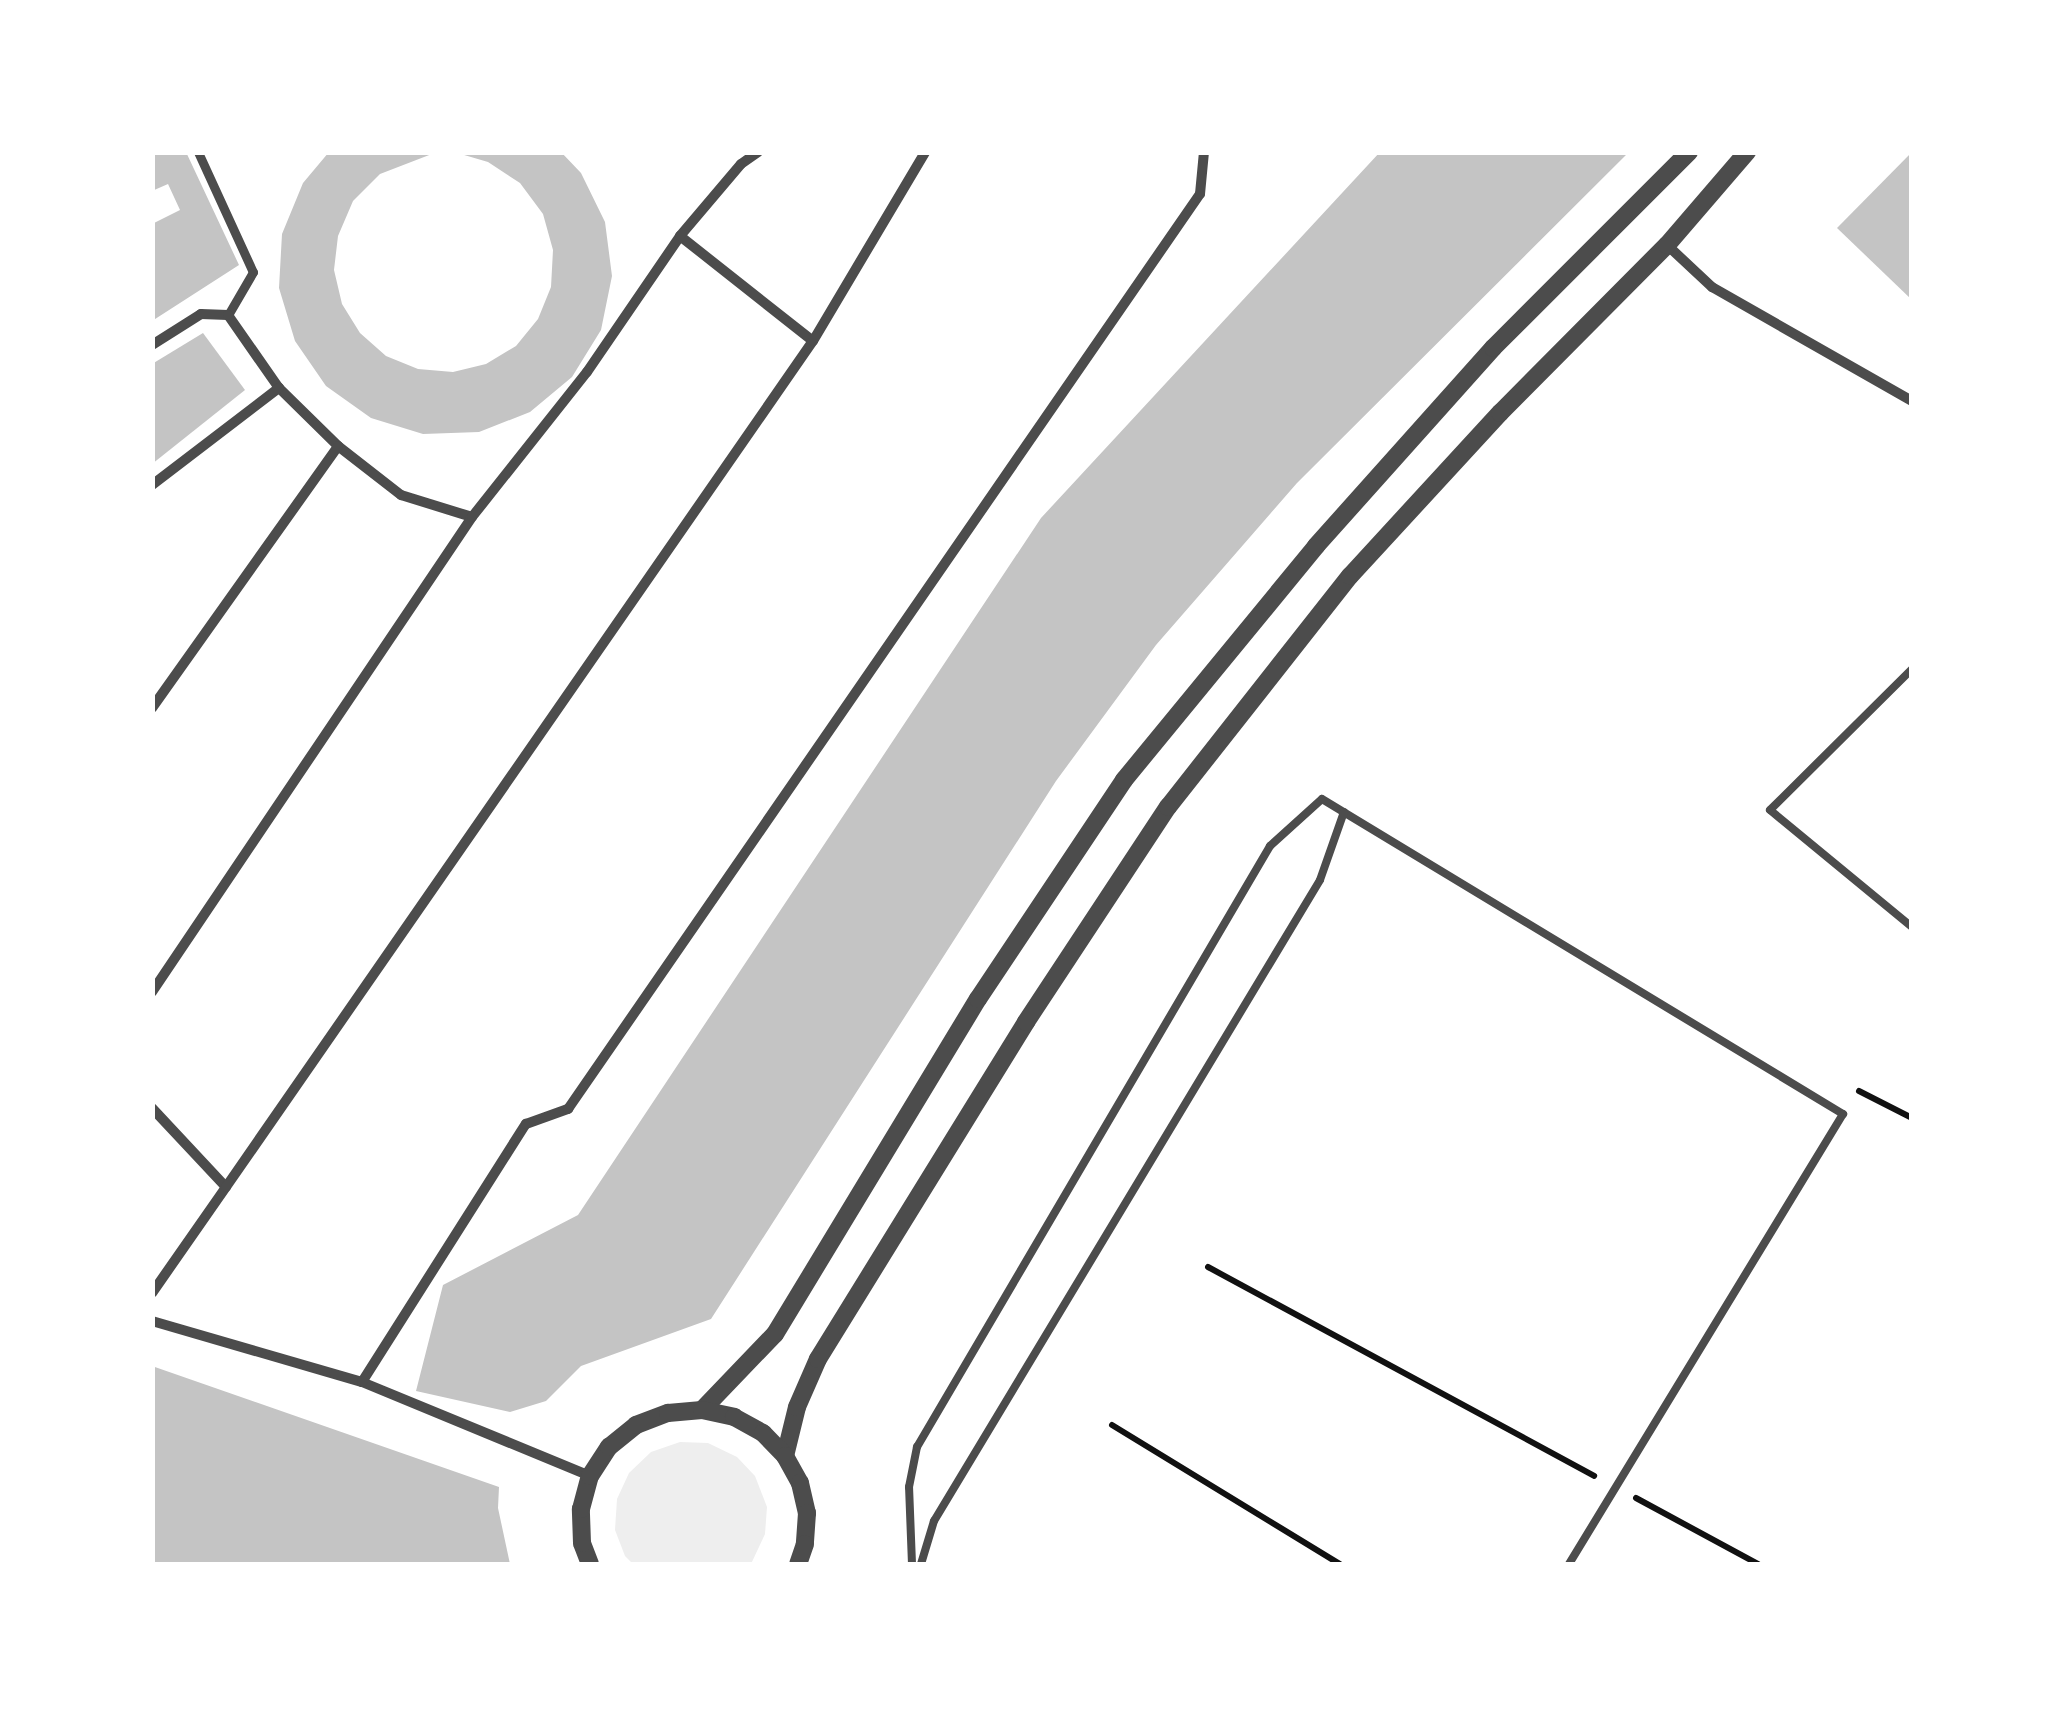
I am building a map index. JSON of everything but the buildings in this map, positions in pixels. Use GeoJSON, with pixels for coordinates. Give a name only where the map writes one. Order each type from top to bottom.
{"type":"FeatureCollection","features":[{"type":"Feature","properties":{"kind":"street"},"geometry":{"type":"LineString","coordinates":[[198,152],[253,272],[228,314]]}},
{"type":"Feature","properties":{"kind":"street"},"geometry":{"type":"LineString","coordinates":[[152,992],[472,517],[587,372],[680,236],[741,164],[758,152]]}},
{"type":"Feature","properties":{"kind":"street"},"geometry":{"type":"LineString","coordinates":[[152,1293],[814,341],[925,152]]}},
{"type":"Feature","properties":{"kind":"street"},"geometry":{"type":"LineString","coordinates":[[362,1382],[526,1124],[568,1109],[1200,194],[1204,152]]}},
{"type":"Feature","properties":{"kind":"street"},"geometry":{"type":"LineString","coordinates":[[702,1410],[775,1334],[978,999],[1124,780],[1316,546],[1493,348],[1689,152]]}},
{"type":"Feature","properties":{"kind":"street"},"geometry":{"type":"LineString","coordinates":[[785,1456],[797,1407],[818,1359],[1026,1022],[1168,807],[1350,576],[1500,413],[1668,245],[1748,152]]}},
{"type":"Feature","properties":{"kind":"street"},"geometry":{"type":"LineString","coordinates":[[680,236],[814,341]]}},
{"type":"Feature","properties":{"kind":"street"},"geometry":{"type":"LineString","coordinates":[[1668,245],[1712,287],[1912,401]]}},
{"type":"Feature","properties":{"kind":"street"},"geometry":{"type":"LineString","coordinates":[[152,345],[202,314],[228,314]]}},
{"type":"Feature","properties":{"kind":"street"},"geometry":{"type":"LineString","coordinates":[[228,314],[279,388],[338,446],[401,495],[472,517]]}},
{"type":"Feature","properties":{"kind":"street"},"geometry":{"type":"LineString","coordinates":[[152,485],[279,388]]}},
{"type":"Feature","properties":{"kind":"street"},"geometry":{"type":"LineString","coordinates":[[152,708],[338,446]]}},
{"type":"Feature","properties":{"kind":"street"},"geometry":{"type":"LineString","coordinates":[[152,1108],[226,1186]]}},
{"type":"Feature","properties":{"kind":"street"},"geometry":{"type":"LineString","coordinates":[[152,1321],[362,1382],[590,1476]]}},
{"type":"Feature","properties":{"kind":"street"},"geometry":{"type":"LineString","coordinates":[[590,1564],[582,1544],[581,1510],[590,1476],[609,1447],[636,1425],[668,1413],[702,1410],[748,1425],[785,1456],[800,1483],[807,1513],[805,1544],[798,1564]]}},
{"type":"Feature","properties":{"kind":"lane"},"geometry":{"type":"LineString","coordinates":[[1912,669],[1770,810],[1912,927]]}},
{"type":"Feature","properties":{"kind":"lane"},"geometry":{"type":"LineString","coordinates":[[912,1564],[910,1487],[916,1447],[1270,846],[1322,799],[1843,1114],[1569,1564]]}},
{"type":"Feature","properties":{"kind":"lane"},"geometry":{"type":"LineString","coordinates":[[922,1564],[934,1521],[1320,880],[1344,812]]}},
{"type":"Feature","properties":{"kind":"path"},"geometry":{"type":"LineString","coordinates":[[1208,1267],[1758,1564]]}},
{"type":"Feature","properties":{"kind":"path"},"geometry":{"type":"LineString","coordinates":[[1112,1425],[1340,1564]]}},
{"type":"Feature","properties":{"kind":"shaded area"},"geometry":{"type":"Polygon","coordinates":[[[680,1442],[708,1443],[737,1457],[755,1476],[767,1507],[765,1534],[751,1564],[633,1564],[625,1556],[615,1530],[617,1499],[629,1473],[651,1452],[680,1442]]]}}]}
